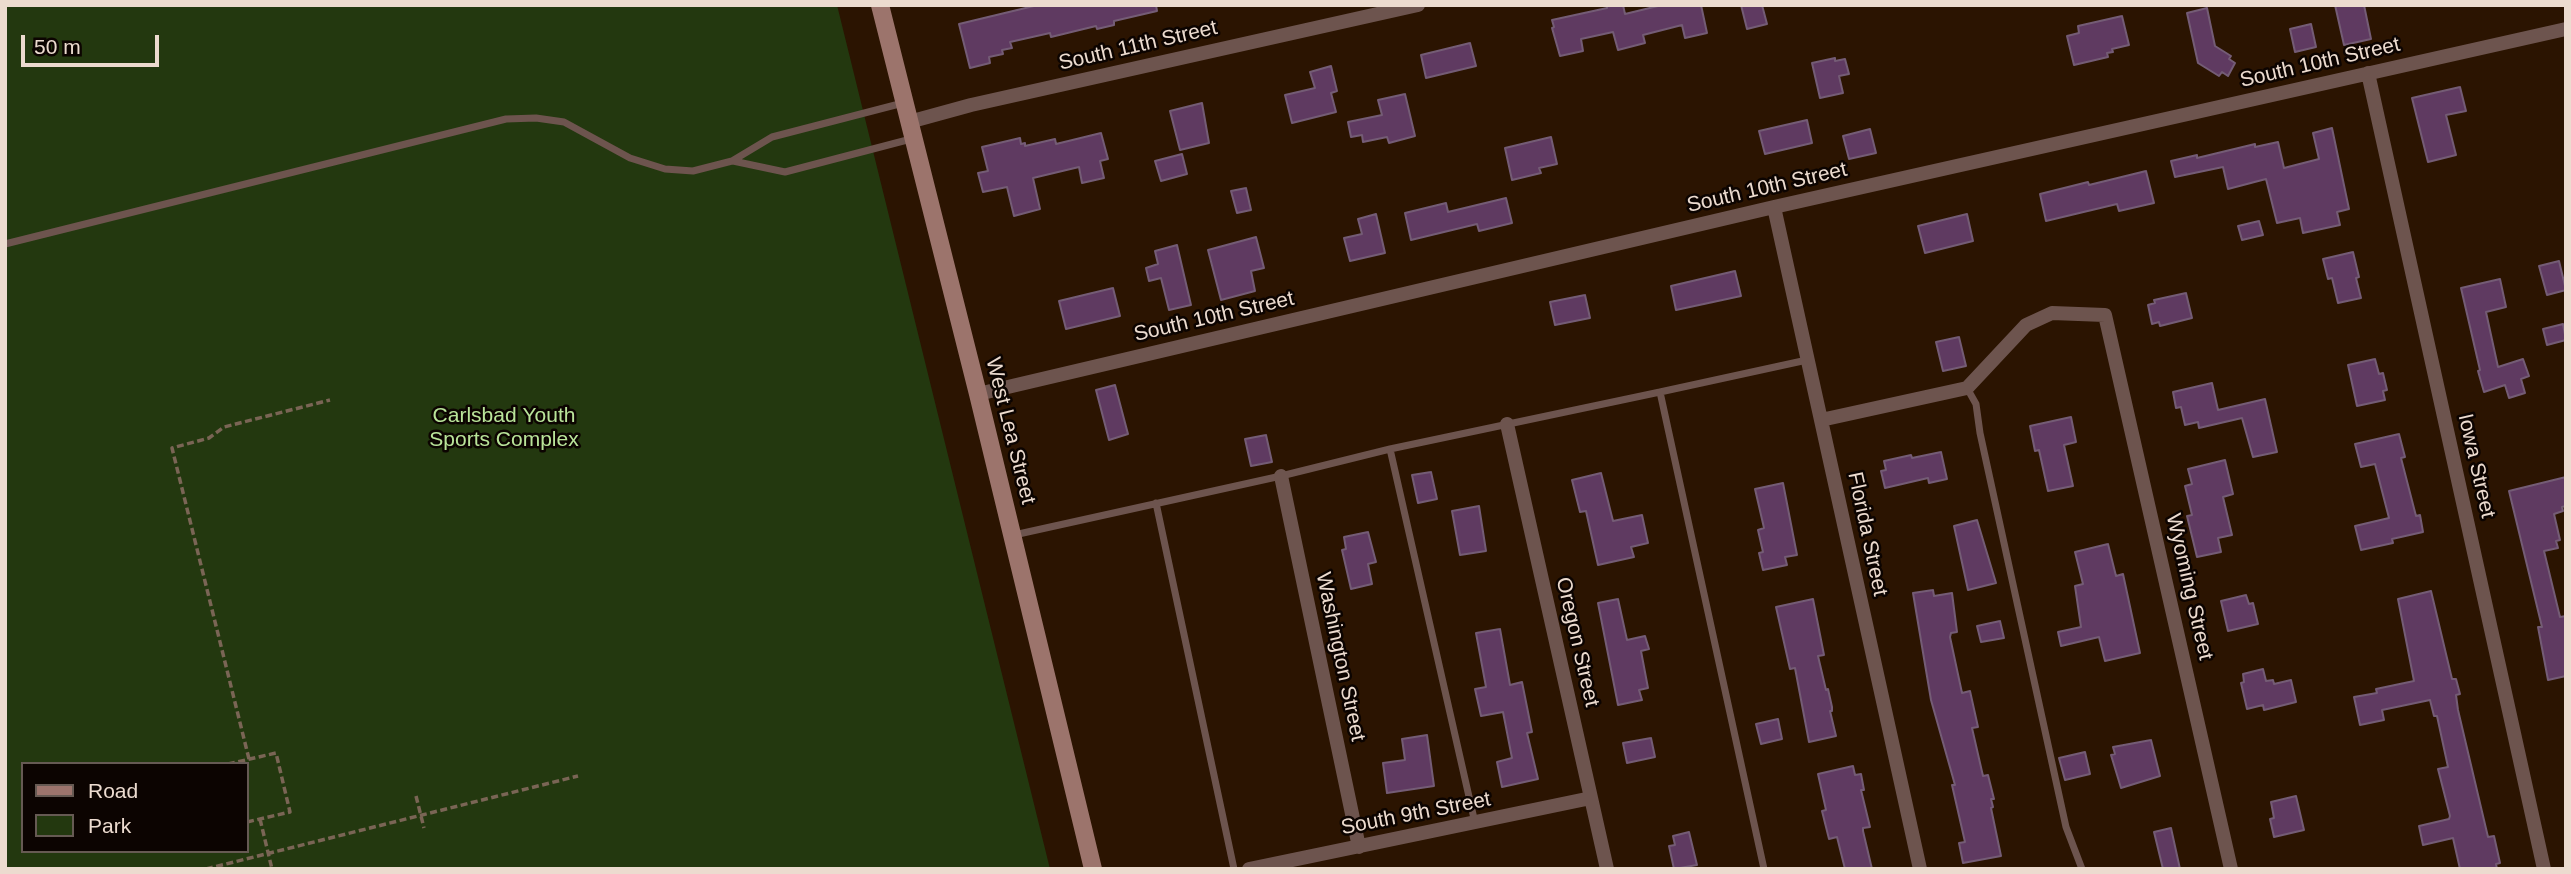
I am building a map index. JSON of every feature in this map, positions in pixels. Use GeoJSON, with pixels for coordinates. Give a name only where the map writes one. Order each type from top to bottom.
{"type":"FeatureCollection","features":[{"type":"Feature","properties":{"kind":"main road","name":"West Lea Street"},"geometry":{"type":"LineString","coordinates":[[880,5],[1093,869]]}},
{"type":"Feature","properties":{"kind":"street","name":"South 11th Street"},"geometry":{"type":"LineString","coordinates":[[911,130],[971,105],[1418,5]]}},
{"type":"Feature","properties":{"kind":"street","name":"South 10th Street"},"geometry":{"type":"LineString","coordinates":[[978,394],[1774,207],[2566,29]]}},
{"type":"Feature","properties":{"kind":"street","name":"Iowa Street"},"geometry":{"type":"LineString","coordinates":[[2368,73],[2544,869]]}},
{"type":"Feature","properties":{"kind":"street","name":"Florida Street"},"geometry":{"type":"LineString","coordinates":[[1774,207],[1920,869]]}},
{"type":"Feature","properties":{"kind":"street","name":"Wyoming Street"},"geometry":{"type":"LineString","coordinates":[[1968,388],[2026,326],[2052,313],[2105,316],[2231,869]]}},
{"type":"Feature","properties":{"kind":"street"},"geometry":{"type":"LineString","coordinates":[[1821,420],[1968,388]]}},
{"type":"Feature","properties":{"kind":"street","name":"Oregon Street"},"geometry":{"type":"LineString","coordinates":[[1507,424],[1607,869]]}},
{"type":"Feature","properties":{"kind":"street","name":"Washington Street"},"geometry":{"type":"LineString","coordinates":[[1281,476],[1359,847]]}},
{"type":"Feature","properties":{"kind":"street","name":"South 9th Street"},"geometry":{"type":"LineString","coordinates":[[1249,869],[1591,798]]}},
{"type":"Feature","properties":{"kind":"lane"},"geometry":{"type":"LineString","coordinates":[[5,244],[520,118],[564,122],[629,158],[665,169],[693,171],[732,161],[772,137],[904,103]]}},
{"type":"Feature","properties":{"kind":"lane"},"geometry":{"type":"LineString","coordinates":[[732,161],[785,172],[911,130]]}},
{"type":"Feature","properties":{"kind":"lane"},"geometry":{"type":"LineString","coordinates":[[1012,535],[1281,476],[1390,449],[1807,360]]}},
{"type":"Feature","properties":{"kind":"lane"},"geometry":{"type":"LineString","coordinates":[[1968,388],[1976,404],[1980,433],[2066,827],[2082,869]]}},
{"type":"Feature","properties":{"kind":"lane"},"geometry":{"type":"LineString","coordinates":[[1660,392],[1764,869]]}},
{"type":"Feature","properties":{"kind":"lane"},"geometry":{"type":"LineString","coordinates":[[1390,449],[1475,823]]}},
{"type":"Feature","properties":{"kind":"lane"},"geometry":{"type":"LineString","coordinates":[[1156,503],[1234,869]]}},
{"type":"Feature","properties":{"kind":"path"},"geometry":{"type":"LineString","coordinates":[[248,759],[172,448],[209,438],[223,427],[330,400]]}},
{"type":"Feature","properties":{"kind":"path"},"geometry":{"type":"LineString","coordinates":[[236,762],[276,753],[290,812],[248,822]]}},
{"type":"Feature","properties":{"kind":"path"},"geometry":{"type":"LineString","coordinates":[[206,869],[578,776]]}},
{"type":"Feature","properties":{"kind":"path"},"geometry":{"type":"LineString","coordinates":[[416,796],[424,828]]}},
{"type":"Feature","properties":{"kind":"path"},"geometry":{"type":"LineString","coordinates":[[260,819],[272,869]]}},
{"type":"Feature","properties":{"kind":"green space","name":"Carlsbad Youth Sports Complex"},"geometry":{"type":"Polygon","coordinates":[[[5,5],[837,5],[1050,869],[5,869],[5,5]]]}},
{"type":"Feature","properties":{"kind":"building"},"geometry":{"type":"Polygon","coordinates":[[[1038,5],[1156,5],[1157,11],[1114,21],[1114,25],[1097,29],[1096,26],[1051,37],[1050,33],[1010,42],[1012,48],[1002,50],[1003,54],[989,57],[990,63],[970,68],[959,24],[1038,5]]]}},
{"type":"Feature","properties":{"kind":"building"},"geometry":{"type":"Polygon","coordinates":[[[1607,5],[1623,5],[1625,14],[1662,5],[1701,5],[1707,33],[1685,38],[1682,25],[1643,35],[1645,43],[1618,50],[1613,32],[1581,39],[1583,51],[1560,56],[1552,20],[1607,8],[1607,5]]]}},
{"type":"Feature","properties":{"kind":"building"},"geometry":{"type":"Polygon","coordinates":[[[1741,5],[1762,5],[1767,24],[1747,29],[1741,5]]]}},
{"type":"Feature","properties":{"kind":"building"},"geometry":{"type":"Polygon","coordinates":[[[2335,5],[2364,5],[2371,39],[2344,45],[2335,5]]]}},
{"type":"Feature","properties":{"kind":"building"},"geometry":{"type":"Polygon","coordinates":[[[2207,8],[2215,46],[2231,56],[2229,59],[2235,63],[2228,76],[2222,72],[2219,76],[2198,63],[2187,13],[2207,8]]]}},
{"type":"Feature","properties":{"kind":"building"},"geometry":{"type":"Polygon","coordinates":[[[2122,16],[2129,45],[2112,49],[2113,52],[2107,53],[2108,57],[2074,65],[2067,36],[2079,33],[2078,26],[2122,16]]]}},
{"type":"Feature","properties":{"kind":"building"},"geometry":{"type":"Polygon","coordinates":[[[2311,24],[2316,47],[2295,52],[2290,29],[2311,24]]]}},
{"type":"Feature","properties":{"kind":"building"},"geometry":{"type":"Polygon","coordinates":[[[1470,43],[1476,66],[1426,78],[1421,55],[1470,43]]]}},
{"type":"Feature","properties":{"kind":"building"},"geometry":{"type":"Polygon","coordinates":[[[1835,58],[1835,61],[1845,59],[1849,74],[1839,76],[1843,93],[1820,98],[1812,63],[1835,58]]]}},
{"type":"Feature","properties":{"kind":"building"},"geometry":{"type":"Polygon","coordinates":[[[1331,66],[1337,91],[1331,93],[1336,112],[1292,123],[1285,95],[1315,88],[1310,72],[1331,66]]]}},
{"type":"Feature","properties":{"kind":"building"},"geometry":{"type":"Polygon","coordinates":[[[2460,87],[2466,111],[2446,115],[2456,155],[2428,162],[2412,98],[2460,87]]]}},
{"type":"Feature","properties":{"kind":"building"},"geometry":{"type":"Polygon","coordinates":[[[1405,94],[1415,136],[1389,143],[1387,137],[1363,142],[1362,135],[1351,137],[1348,122],[1382,115],[1378,100],[1405,94]]]}},
{"type":"Feature","properties":{"kind":"building"},"geometry":{"type":"Polygon","coordinates":[[[1202,103],[1209,143],[1180,150],[1170,111],[1202,103]]]}},
{"type":"Feature","properties":{"kind":"building"},"geometry":{"type":"Polygon","coordinates":[[[1807,120],[1812,143],[1765,154],[1759,131],[1807,120]]]}},
{"type":"Feature","properties":{"kind":"building"},"geometry":{"type":"Polygon","coordinates":[[[2332,128],[2349,209],[2337,212],[2340,225],[2303,233],[2300,218],[2277,223],[2266,179],[2228,189],[2223,167],[2175,177],[2171,161],[2197,155],[2197,158],[2255,144],[2255,147],[2278,142],[2284,168],[2319,159],[2313,133],[2332,128]]]}},
{"type":"Feature","properties":{"kind":"building"},"geometry":{"type":"Polygon","coordinates":[[[1870,129],[1876,153],[1849,159],[1843,136],[1870,129]]]}},
{"type":"Feature","properties":{"kind":"building"},"geometry":{"type":"Polygon","coordinates":[[[1101,133],[1108,159],[1100,161],[1104,178],[1082,183],[1079,167],[1033,178],[1040,209],[1014,216],[1007,187],[983,192],[978,173],[988,171],[982,147],[1020,138],[1021,144],[1025,143],[1025,146],[1055,139],[1056,144],[1101,133]]]}},
{"type":"Feature","properties":{"kind":"building"},"geometry":{"type":"Polygon","coordinates":[[[1551,137],[1557,164],[1539,168],[1541,173],[1512,180],[1505,148],[1551,137]]]}},
{"type":"Feature","properties":{"kind":"building"},"geometry":{"type":"Polygon","coordinates":[[[1182,154],[1187,174],[1161,181],[1155,161],[1182,154]]]}},
{"type":"Feature","properties":{"kind":"building"},"geometry":{"type":"Polygon","coordinates":[[[2146,171],[2154,203],[2119,211],[2117,204],[2046,221],[2040,194],[2146,171]]]}},
{"type":"Feature","properties":{"kind":"building"},"geometry":{"type":"Polygon","coordinates":[[[1246,188],[1251,210],[1237,213],[1231,191],[1246,188]]]}},
{"type":"Feature","properties":{"kind":"building"},"geometry":{"type":"Polygon","coordinates":[[[1506,198],[1512,223],[1479,231],[1477,224],[1411,240],[1405,213],[1446,203],[1448,212],[1506,198]]]}},
{"type":"Feature","properties":{"kind":"building"},"geometry":{"type":"Polygon","coordinates":[[[1376,214],[1385,253],[1350,261],[1344,238],[1362,234],[1358,219],[1376,214]]]}},
{"type":"Feature","properties":{"kind":"building"},"geometry":{"type":"Polygon","coordinates":[[[1967,214],[1973,241],[1925,253],[1918,226],[1967,214]]]}},
{"type":"Feature","properties":{"kind":"building"},"geometry":{"type":"Polygon","coordinates":[[[2259,221],[2263,235],[2242,240],[2238,226],[2259,221]]]}},
{"type":"Feature","properties":{"kind":"building"},"geometry":{"type":"Polygon","coordinates":[[[1256,237],[1264,268],[1251,271],[1255,291],[1221,300],[1208,250],[1256,237]]]}},
{"type":"Feature","properties":{"kind":"building"},"geometry":{"type":"Polygon","coordinates":[[[1177,245],[1191,305],[1169,310],[1161,278],[1149,281],[1146,268],[1158,264],[1155,251],[1177,245]]]}},
{"type":"Feature","properties":{"kind":"building"},"geometry":{"type":"Polygon","coordinates":[[[2353,252],[2361,298],[2338,303],[2332,278],[2328,279],[2323,259],[2353,252]]]}},
{"type":"Feature","properties":{"kind":"building"},"geometry":{"type":"Polygon","coordinates":[[[2559,261],[2566,290],[2547,295],[2539,266],[2559,261]]]}},
{"type":"Feature","properties":{"kind":"building"},"geometry":{"type":"Polygon","coordinates":[[[1735,271],[1741,296],[1676,310],[1671,286],[1735,271]]]}},
{"type":"Feature","properties":{"kind":"building"},"geometry":{"type":"Polygon","coordinates":[[[2500,279],[2506,307],[2486,312],[2498,367],[2523,359],[2529,376],[2521,379],[2525,393],[2509,398],[2505,385],[2484,392],[2461,288],[2500,279]]]}},
{"type":"Feature","properties":{"kind":"building"},"geometry":{"type":"Polygon","coordinates":[[[1113,288],[1120,316],[1066,329],[1059,301],[1113,288]]]}},
{"type":"Feature","properties":{"kind":"building"},"geometry":{"type":"Polygon","coordinates":[[[2186,293],[2192,318],[2160,326],[2159,322],[2152,324],[2148,305],[2155,303],[2154,300],[2186,293]]]}},
{"type":"Feature","properties":{"kind":"building"},"geometry":{"type":"Polygon","coordinates":[[[1585,295],[1590,318],[1555,325],[1550,302],[1585,295]]]}},
{"type":"Feature","properties":{"kind":"building"},"geometry":{"type":"Polygon","coordinates":[[[2563,324],[2566,340],[2547,345],[2543,329],[2563,324]]]}},
{"type":"Feature","properties":{"kind":"building"},"geometry":{"type":"Polygon","coordinates":[[[1959,337],[1966,366],[1943,371],[1936,342],[1959,337]]]}},
{"type":"Feature","properties":{"kind":"building"},"geometry":{"type":"Polygon","coordinates":[[[2375,359],[2379,374],[2383,373],[2387,390],[2383,391],[2385,400],[2357,406],[2348,365],[2375,359]]]}},
{"type":"Feature","properties":{"kind":"building"},"geometry":{"type":"Polygon","coordinates":[[[2212,383],[2218,410],[2265,399],[2277,452],[2253,457],[2242,418],[2199,428],[2198,422],[2185,425],[2181,407],[2176,408],[2173,392],[2212,383]]]}},
{"type":"Feature","properties":{"kind":"building"},"geometry":{"type":"Polygon","coordinates":[[[1115,385],[1128,434],[1109,440],[1096,390],[1115,385]]]}},
{"type":"Feature","properties":{"kind":"building"},"geometry":{"type":"Polygon","coordinates":[[[2071,417],[2076,442],[2064,445],[2073,486],[2048,491],[2039,450],[2035,451],[2030,426],[2071,417]]]}},
{"type":"Feature","properties":{"kind":"building"},"geometry":{"type":"Polygon","coordinates":[[[2399,434],[2405,457],[2401,458],[2416,516],[2420,515],[2423,532],[2392,539],[2393,543],[2361,550],[2355,526],[2389,518],[2375,464],[2361,467],[2355,444],[2399,434]]]}},
{"type":"Feature","properties":{"kind":"building"},"geometry":{"type":"Polygon","coordinates":[[[1266,435],[1272,462],[1251,466],[1245,439],[1266,435]]]}},
{"type":"Feature","properties":{"kind":"building"},"geometry":{"type":"Polygon","coordinates":[[[1941,452],[1947,479],[1929,483],[1928,478],[1885,488],[1881,471],[1886,470],[1884,461],[1941,452]]]}},
{"type":"Feature","properties":{"kind":"building"},"geometry":{"type":"Polygon","coordinates":[[[2225,460],[2233,494],[2223,497],[2232,535],[2218,538],[2221,552],[2197,557],[2187,516],[2192,515],[2185,486],[2192,484],[2188,469],[2225,460]]]}},
{"type":"Feature","properties":{"kind":"building"},"geometry":{"type":"Polygon","coordinates":[[[1431,472],[1437,499],[1418,503],[1412,475],[1431,472]]]}},
{"type":"Feature","properties":{"kind":"building"},"geometry":{"type":"Polygon","coordinates":[[[1601,473],[1613,521],[1642,515],[1648,543],[1631,547],[1634,557],[1598,565],[1586,511],[1580,512],[1572,480],[1601,473]]]}},
{"type":"Feature","properties":{"kind":"building"},"geometry":{"type":"Polygon","coordinates":[[[2566,477],[2566,506],[2562,507],[2563,511],[2554,514],[2560,540],[2556,541],[2558,548],[2544,551],[2560,617],[2566,616],[2566,676],[2548,680],[2538,627],[2542,627],[2509,491],[2566,477]]]}},
{"type":"Feature","properties":{"kind":"building"},"geometry":{"type":"Polygon","coordinates":[[[1783,483],[1797,555],[1785,557],[1787,565],[1763,570],[1759,553],[1763,552],[1758,530],[1764,528],[1755,489],[1783,483]]]}},
{"type":"Feature","properties":{"kind":"building"},"geometry":{"type":"Polygon","coordinates":[[[1479,506],[1486,551],[1460,555],[1452,511],[1479,506]]]}},
{"type":"Feature","properties":{"kind":"building"},"geometry":{"type":"Polygon","coordinates":[[[1977,520],[1996,583],[1968,590],[1954,526],[1977,520]]]}},
{"type":"Feature","properties":{"kind":"building"},"geometry":{"type":"Polygon","coordinates":[[[1368,532],[1376,562],[1368,564],[1372,584],[1351,589],[1342,550],[1346,549],[1344,537],[1368,532]]]}},
{"type":"Feature","properties":{"kind":"building"},"geometry":{"type":"Polygon","coordinates":[[[2108,544],[2116,576],[2123,574],[2140,653],[2105,661],[2099,637],[2061,646],[2058,632],[2081,627],[2075,586],[2083,584],[2075,552],[2108,544]]]}},
{"type":"Feature","properties":{"kind":"building"},"geometry":{"type":"Polygon","coordinates":[[[1933,590],[1934,596],[1952,593],[1957,632],[1951,633],[1950,637],[1962,693],[1970,691],[1978,727],[1972,728],[1983,776],[1988,775],[1994,799],[1991,799],[1991,808],[2001,856],[1963,863],[1959,843],[1965,842],[1952,785],[1955,785],[1931,700],[1913,593],[1933,590]]]}},
{"type":"Feature","properties":{"kind":"building"},"geometry":{"type":"Polygon","coordinates":[[[2431,591],[2452,679],[2456,679],[2460,694],[2456,695],[2458,710],[2488,837],[2494,836],[2500,863],[2496,864],[2497,869],[2460,869],[2453,838],[2423,845],[2419,826],[2449,819],[2450,816],[2438,769],[2448,767],[2437,716],[2434,716],[2430,700],[2382,710],[2384,720],[2360,725],[2354,697],[2414,681],[2398,599],[2431,591]]]}},
{"type":"Feature","properties":{"kind":"building"},"geometry":{"type":"Polygon","coordinates":[[[2246,595],[2249,604],[2253,603],[2258,624],[2228,631],[2221,601],[2246,595]]]}},
{"type":"Feature","properties":{"kind":"building"},"geometry":{"type":"Polygon","coordinates":[[[1618,599],[1627,640],[1645,636],[1649,649],[1641,651],[1648,688],[1639,690],[1642,700],[1618,705],[1598,603],[1618,599]]]}},
{"type":"Feature","properties":{"kind":"building"},"geometry":{"type":"Polygon","coordinates":[[[1813,599],[1824,655],[1818,656],[1826,690],[1828,689],[1836,736],[1809,742],[1795,668],[1790,669],[1776,607],[1813,599]]]}},
{"type":"Feature","properties":{"kind":"building"},"geometry":{"type":"Polygon","coordinates":[[[2000,621],[2004,638],[1981,642],[1977,626],[2000,621]]]}},
{"type":"Feature","properties":{"kind":"building"},"geometry":{"type":"Polygon","coordinates":[[[1500,629],[1510,685],[1522,682],[1532,732],[1527,733],[1538,779],[1502,787],[1497,762],[1512,758],[1503,712],[1481,716],[1475,689],[1486,687],[1476,633],[1500,629]]]}},
{"type":"Feature","properties":{"kind":"building"},"geometry":{"type":"Polygon","coordinates":[[[2263,669],[2266,681],[2273,680],[2274,684],[2291,680],[2296,702],[2264,710],[2263,705],[2247,709],[2241,683],[2244,682],[2243,674],[2263,669]]]}},
{"type":"Feature","properties":{"kind":"building"},"geometry":{"type":"Polygon","coordinates":[[[1778,719],[1782,739],[1761,744],[1756,724],[1778,719]]]}},
{"type":"Feature","properties":{"kind":"building"},"geometry":{"type":"Polygon","coordinates":[[[1427,735],[1434,786],[1387,793],[1383,763],[1405,760],[1402,739],[1427,735]]]}},
{"type":"Feature","properties":{"kind":"building"},"geometry":{"type":"Polygon","coordinates":[[[1651,738],[1655,757],[1627,763],[1623,743],[1651,738]]]}},
{"type":"Feature","properties":{"kind":"building"},"geometry":{"type":"Polygon","coordinates":[[[2151,740],[2160,776],[2121,788],[2111,755],[2115,754],[2113,747],[2151,740]]]}},
{"type":"Feature","properties":{"kind":"building"},"geometry":{"type":"Polygon","coordinates":[[[2085,752],[2090,774],[2065,780],[2059,758],[2085,752]]]}},
{"type":"Feature","properties":{"kind":"building"},"geometry":{"type":"Polygon","coordinates":[[[1853,766],[1855,775],[1861,774],[1864,790],[1861,790],[1870,827],[1863,828],[1863,831],[1872,869],[1845,869],[1837,837],[1829,839],[1822,811],[1826,810],[1818,774],[1853,766]]]}},
{"type":"Feature","properties":{"kind":"building"},"geometry":{"type":"Polygon","coordinates":[[[2296,796],[2304,830],[2274,837],[2270,819],[2274,818],[2271,802],[2296,796]]]}},
{"type":"Feature","properties":{"kind":"building"},"geometry":{"type":"Polygon","coordinates":[[[2171,828],[2180,869],[2163,869],[2154,832],[2171,828]]]}},
{"type":"Feature","properties":{"kind":"building"},"geometry":{"type":"Polygon","coordinates":[[[1689,832],[1697,865],[1674,869],[1669,846],[1675,845],[1673,836],[1689,832]]]}}]}
